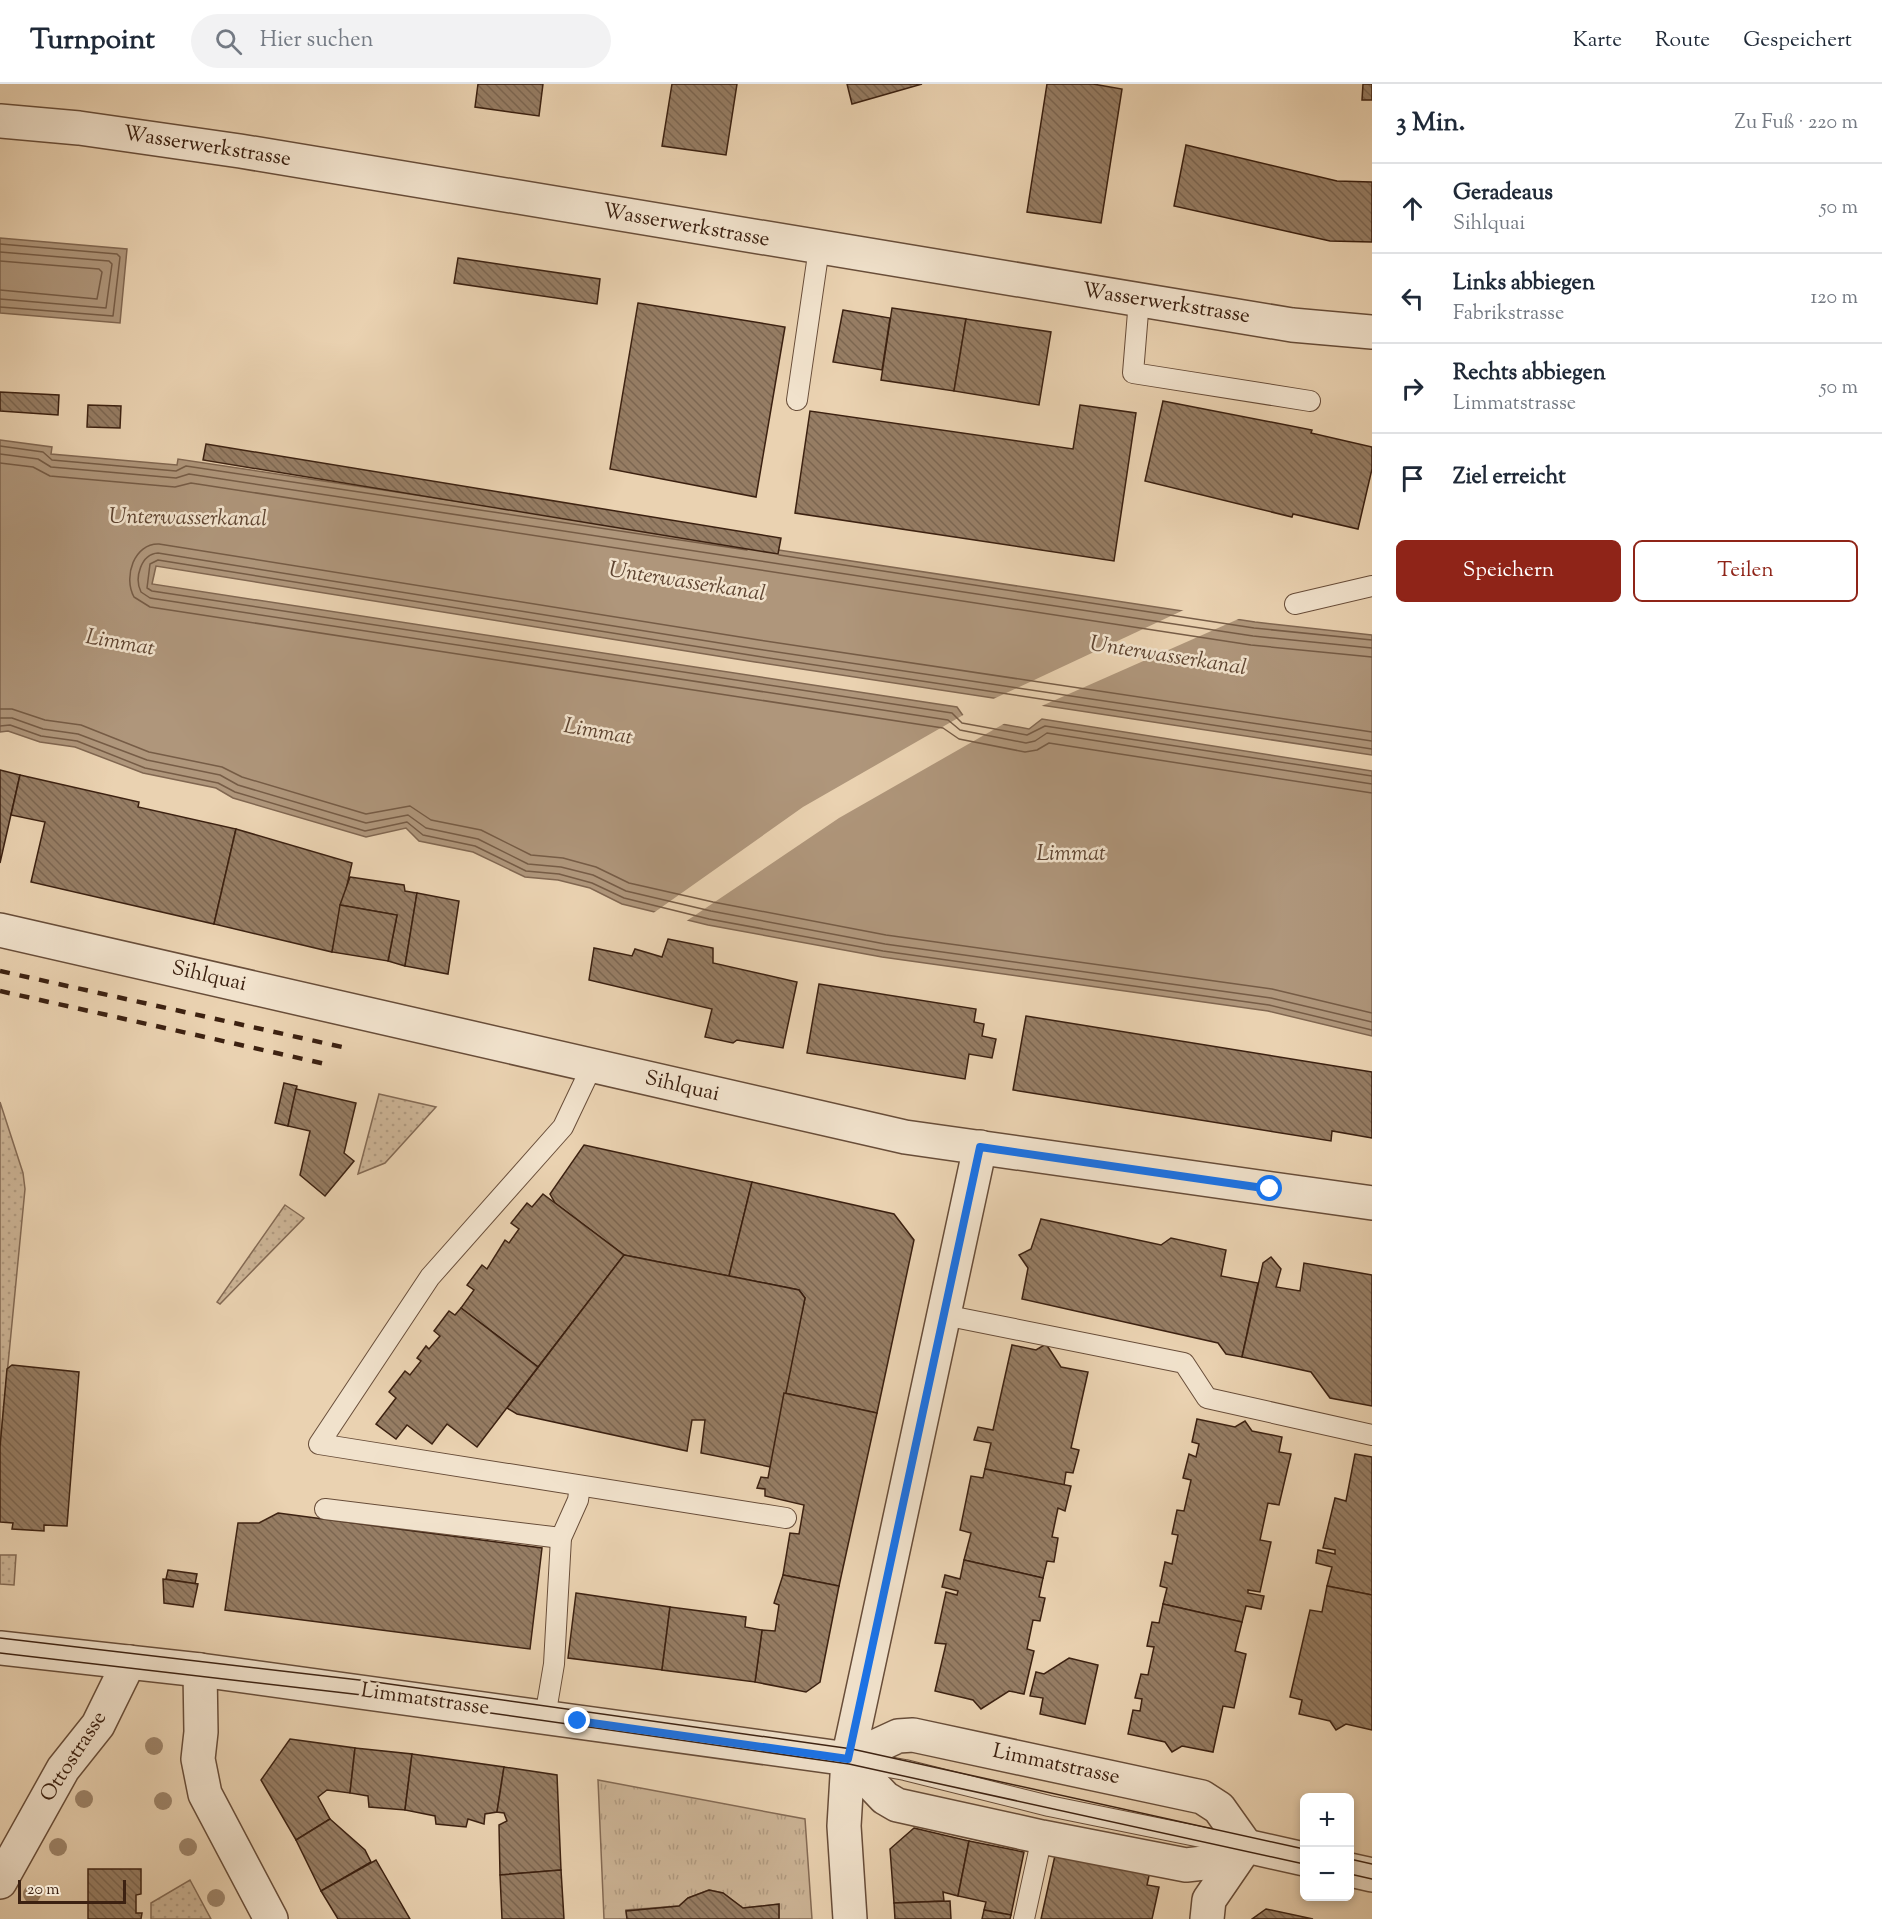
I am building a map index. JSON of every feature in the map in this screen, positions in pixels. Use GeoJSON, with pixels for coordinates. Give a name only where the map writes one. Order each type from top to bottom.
{"type":"FeatureCollection","features":[{"type":"Feature","properties":{"kind":"street","name":"Wasserwerkstrasse"},"geometry":{"type":"LineString","coordinates":[[0,121],[79,128],[240,151],[1292,325],[1372,332]]}},
{"type":"Feature","properties":{"kind":"street","name":"Sihlquai"},"geometry":{"type":"LineString","coordinates":[[0,930],[905,1137],[1372,1203]]}},
{"type":"Feature","properties":{"kind":"street"},"geometry":{"type":"LineString","coordinates":[[850,1919],[844,1826],[848,1759],[980,1147]]}},
{"type":"Feature","properties":{"kind":"street","name":"Limmatstrasse"},"geometry":{"type":"LineString","coordinates":[[0,1648],[200,1670],[848,1759],[898,1736],[913,1735],[1202,1797],[1219,1808],[1246,1846]]}},
{"type":"Feature","properties":{"kind":"street","name":"Ottostrasse"},"geometry":{"type":"LineString","coordinates":[[0,1882],[63,1768],[98,1725],[129,1662]]}},
{"type":"Feature","properties":{"kind":"street"},"geometry":{"type":"LineString","coordinates":[[200,1670],[201,1732],[198,1759],[205,1794],[271,1919]]}},
{"type":"Feature","properties":{"kind":"street"},"geometry":{"type":"LineString","coordinates":[[848,1759],[885,1798],[897,1805],[1042,1838],[1186,1865],[1204,1863],[1246,1846],[1300,1858]]}},
{"type":"Feature","properties":{"kind":"street"},"geometry":{"type":"LineString","coordinates":[[1207,1919],[1209,1900],[1246,1846]]}},
{"type":"Feature","properties":{"kind":"street"},"geometry":{"type":"LineString","coordinates":[[1354,1871],[1372,1875]]}},
{"type":"Feature","properties":{"kind":"lane"},"geometry":{"type":"LineString","coordinates":[[797,400],[819,248]]}},
{"type":"Feature","properties":{"kind":"lane"},"geometry":{"type":"LineString","coordinates":[[1139,300],[1133,373],[1310,401]]}},
{"type":"Feature","properties":{"kind":"lane"},"geometry":{"type":"LineString","coordinates":[[1295,604],[1372,586]]}},
{"type":"Feature","properties":{"kind":"lane"},"geometry":{"type":"LineString","coordinates":[[592,1066],[563,1127],[430,1277],[319,1444],[786,1518]]}},
{"type":"Feature","properties":{"kind":"lane"},"geometry":{"type":"LineString","coordinates":[[944,1315],[1184,1363],[1207,1398],[1372,1435]]}},
{"type":"Feature","properties":{"kind":"lane"},"geometry":{"type":"LineString","coordinates":[[545,1717],[554,1664],[561,1538],[578,1500],[580,1486]]}},
{"type":"Feature","properties":{"kind":"lane"},"geometry":{"type":"LineString","coordinates":[[325,1509],[561,1538]]}},
{"type":"Feature","properties":{"kind":"lane"},"geometry":{"type":"LineString","coordinates":[[1024,1919],[1042,1838]]}},
{"type":"Feature","properties":{"kind":"green space"},"geometry":{"type":"Polygon","coordinates":[[[379,1094],[436,1107],[385,1163],[358,1174],[379,1094]]]}},
{"type":"Feature","properties":{"kind":"green space"},"geometry":{"type":"Polygon","coordinates":[[[0,1102],[23,1173],[25,1189],[0,1447],[0,1102]]]}},
{"type":"Feature","properties":{"kind":"green space"},"geometry":{"type":"Polygon","coordinates":[[[285,1205],[304,1218],[220,1304],[217,1302],[285,1205]]]}},
{"type":"Feature","properties":{"kind":"green space"},"geometry":{"type":"Polygon","coordinates":[[[0,1555],[16,1555],[14,1585],[0,1584],[0,1555]]]}},
{"type":"Feature","properties":{"kind":"green space"},"geometry":{"type":"Polygon","coordinates":[[[598,1780],[805,1819],[812,1919],[779,1919],[779,1904],[743,1908],[723,1893],[709,1890],[688,1898],[679,1906],[626,1910],[627,1919],[604,1919],[598,1780]]]}},
{"type":"Feature","properties":{"kind":"green space"},"geometry":{"type":"Polygon","coordinates":[[[190,1880],[211,1919],[151,1919],[151,1903],[190,1880]]]}},
{"type":"Feature","properties":{"kind":"water"},"geometry":{"type":"Polygon","coordinates":[[[0,238],[127,249],[120,323],[0,313],[0,238]]]}},
{"type":"Feature","properties":{"kind":"water","name":"Limmat"},"geometry":{"type":"Polygon","coordinates":[[[0,440],[52,447],[51,454],[177,465],[178,459],[1255,622],[1372,635],[1372,755],[755,662],[156,566],[152,584],[957,707],[964,717],[1029,729],[1042,719],[1372,771],[1372,1036],[1268,1011],[882,957],[708,925],[622,904],[590,888],[558,880],[525,877],[473,852],[419,841],[406,828],[366,837],[233,798],[216,788],[143,773],[75,747],[40,742],[8,731],[0,732],[0,440]]]}},
{"type":"Feature","properties":{"kind":"pier"},"geometry":{"type":"Polygon","coordinates":[[[1188,608],[1243,617],[1037,708],[989,701],[1188,608]]]}},
{"type":"Feature","properties":{"kind":"pier"},"geometry":{"type":"Polygon","coordinates":[[[965,714],[1007,722],[839,818],[685,922],[652,914],[803,807],[965,714]]]}},
{"type":"Feature","properties":{"kind":"building"},"geometry":{"type":"Polygon","coordinates":[[[478,84],[543,84],[539,116],[475,107],[478,84]]]}},
{"type":"Feature","properties":{"kind":"building"},"geometry":{"type":"Polygon","coordinates":[[[672,84],[737,84],[726,155],[662,146],[672,84]]]}},
{"type":"Feature","properties":{"kind":"building"},"geometry":{"type":"Polygon","coordinates":[[[847,84],[922,84],[852,104],[847,84]]]}},
{"type":"Feature","properties":{"kind":"building"},"geometry":{"type":"Polygon","coordinates":[[[1047,84],[1093,84],[1122,89],[1101,223],[1027,212],[1047,84]]]}},
{"type":"Feature","properties":{"kind":"building"},"geometry":{"type":"Polygon","coordinates":[[[1363,84],[1372,84],[1372,100],[1362,100],[1363,84]]]}},
{"type":"Feature","properties":{"kind":"building"},"geometry":{"type":"Polygon","coordinates":[[[1186,145],[1337,181],[1372,182],[1372,242],[1330,241],[1174,206],[1186,145]]]}},
{"type":"Feature","properties":{"kind":"building"},"geometry":{"type":"Polygon","coordinates":[[[458,258],[600,279],[597,304],[454,283],[458,258]]]}},
{"type":"Feature","properties":{"kind":"building"},"geometry":{"type":"Polygon","coordinates":[[[638,303],[785,327],[756,497],[610,469],[638,303]]]}},
{"type":"Feature","properties":{"kind":"building"},"geometry":{"type":"Polygon","coordinates":[[[892,308],[966,319],[954,391],[881,380],[892,308]]]}},
{"type":"Feature","properties":{"kind":"building"},"geometry":{"type":"Polygon","coordinates":[[[843,310],[890,318],[882,370],[833,362],[843,310]]]}},
{"type":"Feature","properties":{"kind":"building"},"geometry":{"type":"Polygon","coordinates":[[[966,319],[1051,332],[1039,405],[954,391],[966,319]]]}},
{"type":"Feature","properties":{"kind":"building"},"geometry":{"type":"Polygon","coordinates":[[[0,392],[59,395],[58,415],[0,411],[0,392]]]}},
{"type":"Feature","properties":{"kind":"building"},"geometry":{"type":"Polygon","coordinates":[[[1163,401],[1312,430],[1311,433],[1372,447],[1372,469],[1358,529],[1293,514],[1292,517],[1145,481],[1163,401]]]}},
{"type":"Feature","properties":{"kind":"building"},"geometry":{"type":"Polygon","coordinates":[[[88,405],[121,406],[120,428],[87,427],[88,405]]]}},
{"type":"Feature","properties":{"kind":"building"},"geometry":{"type":"Polygon","coordinates":[[[1080,405],[1136,413],[1114,561],[795,513],[810,411],[1073,449],[1080,405]]]}},
{"type":"Feature","properties":{"kind":"building"},"geometry":{"type":"Polygon","coordinates":[[[206,444],[781,538],[778,554],[203,460],[206,444]]]}},
{"type":"Feature","properties":{"kind":"building"},"geometry":{"type":"Polygon","coordinates":[[[0,770],[20,775],[0,863],[0,770]]]}},
{"type":"Feature","properties":{"kind":"building"},"geometry":{"type":"Polygon","coordinates":[[[20,775],[139,802],[138,807],[236,829],[214,924],[31,882],[45,822],[11,815],[20,775]]]}},
{"type":"Feature","properties":{"kind":"building"},"geometry":{"type":"Polygon","coordinates":[[[236,829],[352,863],[332,952],[214,924],[236,829]]]}},
{"type":"Feature","properties":{"kind":"building"},"geometry":{"type":"Polygon","coordinates":[[[350,877],[404,885],[405,891],[417,893],[405,966],[388,961],[397,915],[340,905],[350,877]]]}},
{"type":"Feature","properties":{"kind":"building"},"geometry":{"type":"Polygon","coordinates":[[[417,893],[459,901],[448,974],[405,966],[417,893]]]}},
{"type":"Feature","properties":{"kind":"building"},"geometry":{"type":"Polygon","coordinates":[[[340,905],[397,915],[388,961],[332,952],[340,905]]]}},
{"type":"Feature","properties":{"kind":"building"},"geometry":{"type":"Polygon","coordinates":[[[668,939],[713,948],[713,963],[797,982],[783,1048],[737,1040],[733,1043],[705,1037],[712,1009],[589,980],[594,948],[632,956],[635,949],[662,957],[668,939]]]}},
{"type":"Feature","properties":{"kind":"building"},"geometry":{"type":"Polygon","coordinates":[[[819,984],[976,1009],[974,1022],[984,1024],[982,1036],[996,1039],[992,1058],[969,1054],[965,1079],[807,1053],[819,984]]]}},
{"type":"Feature","properties":{"kind":"building"},"geometry":{"type":"Polygon","coordinates":[[[1026,1016],[1372,1072],[1372,1138],[1332,1131],[1331,1141],[1013,1090],[1026,1016]]]}},
{"type":"Feature","properties":{"kind":"building"},"geometry":{"type":"Polygon","coordinates":[[[284,1083],[297,1086],[288,1126],[275,1123],[284,1083]]]}},
{"type":"Feature","properties":{"kind":"building"},"geometry":{"type":"Polygon","coordinates":[[[296,1089],[356,1103],[344,1153],[354,1161],[325,1196],[300,1175],[310,1131],[288,1126],[296,1089]]]}},
{"type":"Feature","properties":{"kind":"building"},"geometry":{"type":"Polygon","coordinates":[[[584,1145],[752,1182],[729,1276],[624,1255],[555,1203],[550,1194],[584,1145]]]}},
{"type":"Feature","properties":{"kind":"building"},"geometry":{"type":"Polygon","coordinates":[[[752,1182],[894,1214],[914,1240],[877,1413],[784,1393],[805,1298],[799,1290],[729,1276],[752,1182]]]}},
{"type":"Feature","properties":{"kind":"building"},"geometry":{"type":"Polygon","coordinates":[[[543,1194],[624,1255],[538,1367],[461,1308],[474,1290],[467,1285],[482,1265],[487,1269],[505,1240],[509,1243],[519,1229],[511,1223],[527,1203],[532,1207],[543,1194]]]}},
{"type":"Feature","properties":{"kind":"building"},"geometry":{"type":"Polygon","coordinates":[[[1041,1219],[1161,1245],[1171,1238],[1226,1250],[1221,1276],[1258,1283],[1242,1357],[1226,1354],[1218,1343],[1022,1299],[1028,1268],[1019,1255],[1031,1249],[1041,1219]]]}},
{"type":"Feature","properties":{"kind":"building"},"geometry":{"type":"Polygon","coordinates":[[[624,1255],[799,1290],[805,1298],[771,1467],[701,1453],[705,1420],[692,1420],[687,1451],[517,1414],[507,1408],[624,1255]]]}},
{"type":"Feature","properties":{"kind":"building"},"geometry":{"type":"Polygon","coordinates":[[[1271,1257],[1281,1269],[1276,1287],[1300,1291],[1304,1263],[1372,1275],[1372,1406],[1330,1398],[1311,1372],[1242,1357],[1263,1263],[1271,1257]]]}},
{"type":"Feature","properties":{"kind":"building"},"geometry":{"type":"Polygon","coordinates":[[[461,1308],[538,1367],[477,1447],[447,1424],[432,1444],[407,1425],[396,1439],[376,1424],[396,1398],[389,1392],[405,1371],[410,1375],[421,1361],[417,1358],[426,1346],[429,1349],[440,1336],[434,1331],[449,1311],[455,1315],[461,1308]]]}},
{"type":"Feature","properties":{"kind":"building"},"geometry":{"type":"Polygon","coordinates":[[[1046,1344],[1061,1367],[1088,1372],[1071,1448],[1079,1450],[1073,1473],[1066,1472],[1064,1485],[985,1469],[991,1443],[974,1440],[978,1427],[993,1430],[1012,1345],[1036,1350],[1046,1344]]]}},
{"type":"Feature","properties":{"kind":"building"},"geometry":{"type":"Polygon","coordinates":[[[12,1365],[79,1372],[67,1526],[44,1525],[44,1531],[12,1529],[13,1523],[0,1522],[0,1447],[7,1369],[12,1365]]]}},
{"type":"Feature","properties":{"kind":"building"},"geometry":{"type":"Polygon","coordinates":[[[784,1393],[877,1413],[839,1586],[783,1575],[790,1533],[799,1534],[804,1505],[765,1496],[765,1489],[757,1488],[761,1477],[768,1478],[784,1393]]]}},
{"type":"Feature","properties":{"kind":"building"},"geometry":{"type":"Polygon","coordinates":[[[1197,1419],[1235,1427],[1245,1421],[1252,1431],[1282,1437],[1279,1452],[1291,1454],[1279,1505],[1268,1503],[1260,1540],[1271,1542],[1260,1592],[1248,1590],[1248,1593],[1264,1596],[1261,1609],[1246,1606],[1242,1622],[1163,1604],[1167,1588],[1160,1586],[1165,1562],[1172,1564],[1178,1535],[1172,1534],[1177,1510],[1184,1511],[1191,1480],[1183,1478],[1189,1454],[1196,1457],[1199,1444],[1192,1442],[1197,1419]]]}},
{"type":"Feature","properties":{"kind":"building"},"geometry":{"type":"Polygon","coordinates":[[[1355,1454],[1372,1457],[1372,1595],[1327,1586],[1332,1567],[1316,1563],[1318,1550],[1335,1554],[1335,1550],[1323,1548],[1335,1498],[1346,1501],[1355,1454]]]}},
{"type":"Feature","properties":{"kind":"building"},"geometry":{"type":"Polygon","coordinates":[[[985,1469],[1071,1486],[1065,1511],[1058,1508],[1052,1537],[1058,1538],[1054,1562],[1047,1561],[1043,1578],[964,1560],[971,1533],[960,1530],[971,1476],[983,1478],[985,1469]]]}},
{"type":"Feature","properties":{"kind":"building"},"geometry":{"type":"Polygon","coordinates":[[[278,1513],[542,1548],[530,1649],[225,1610],[238,1523],[259,1523],[278,1513]]]}},
{"type":"Feature","properties":{"kind":"building"},"geometry":{"type":"Polygon","coordinates":[[[964,1560],[1043,1578],[1039,1597],[1045,1598],[1040,1621],[1033,1620],[1027,1649],[1034,1651],[1024,1694],[1009,1691],[981,1709],[973,1700],[935,1691],[946,1644],[935,1643],[946,1592],[957,1595],[958,1591],[942,1587],[945,1575],[960,1579],[964,1560]]]}},
{"type":"Feature","properties":{"kind":"building"},"geometry":{"type":"Polygon","coordinates":[[[168,1570],[197,1574],[195,1584],[166,1579],[168,1570]]]}},
{"type":"Feature","properties":{"kind":"building"},"geometry":{"type":"Polygon","coordinates":[[[783,1575],[839,1586],[820,1682],[806,1692],[755,1682],[762,1630],[775,1631],[779,1605],[774,1603],[783,1575]]]}},
{"type":"Feature","properties":{"kind":"building"},"geometry":{"type":"Polygon","coordinates":[[[163,1579],[198,1584],[193,1607],[164,1603],[163,1579]]]}},
{"type":"Feature","properties":{"kind":"building"},"geometry":{"type":"Polygon","coordinates":[[[1327,1586],[1372,1595],[1372,1730],[1346,1724],[1336,1730],[1330,1721],[1299,1714],[1302,1700],[1290,1697],[1310,1610],[1322,1612],[1327,1586]]]}},
{"type":"Feature","properties":{"kind":"building"},"geometry":{"type":"Polygon","coordinates":[[[576,1593],[670,1607],[662,1670],[568,1658],[576,1593]]]}},
{"type":"Feature","properties":{"kind":"building"},"geometry":{"type":"Polygon","coordinates":[[[1163,1604],[1242,1622],[1235,1651],[1246,1654],[1234,1708],[1223,1706],[1213,1752],[1182,1746],[1172,1752],[1165,1742],[1128,1734],[1133,1710],[1140,1711],[1142,1699],[1135,1698],[1141,1674],[1148,1675],[1154,1647],[1147,1646],[1152,1622],[1159,1623],[1163,1604]]]}},
{"type":"Feature","properties":{"kind":"building"},"geometry":{"type":"Polygon","coordinates":[[[670,1607],[746,1617],[745,1627],[762,1630],[755,1682],[662,1670],[670,1607]]]}},
{"type":"Feature","properties":{"kind":"building"},"geometry":{"type":"Polygon","coordinates":[[[1069,1658],[1098,1665],[1085,1724],[1040,1714],[1043,1698],[1030,1696],[1036,1672],[1044,1674],[1069,1658]]]}},
{"type":"Feature","properties":{"kind":"building"},"geometry":{"type":"Polygon","coordinates":[[[290,1739],[355,1748],[350,1793],[327,1790],[318,1797],[330,1819],[296,1840],[261,1780],[290,1739]]]}},
{"type":"Feature","properties":{"kind":"building"},"geometry":{"type":"Polygon","coordinates":[[[355,1748],[412,1754],[405,1810],[369,1807],[368,1796],[350,1793],[355,1748]]]}},
{"type":"Feature","properties":{"kind":"building"},"geometry":{"type":"Polygon","coordinates":[[[412,1754],[504,1767],[497,1812],[485,1814],[484,1824],[468,1819],[466,1827],[436,1824],[435,1816],[405,1810],[412,1754]]]}},
{"type":"Feature","properties":{"kind":"building"},"geometry":{"type":"Polygon","coordinates":[[[504,1767],[557,1775],[561,1870],[500,1875],[499,1825],[507,1821],[504,1813],[497,1812],[504,1767]]]}},
{"type":"Feature","properties":{"kind":"building"},"geometry":{"type":"Polygon","coordinates":[[[330,1819],[365,1850],[371,1862],[321,1891],[296,1840],[330,1819]]]}},
{"type":"Feature","properties":{"kind":"building"},"geometry":{"type":"Polygon","coordinates":[[[914,1828],[969,1841],[958,1896],[943,1892],[944,1901],[894,1903],[890,1849],[914,1828]]]}},
{"type":"Feature","properties":{"kind":"building"},"geometry":{"type":"Polygon","coordinates":[[[969,1841],[1024,1852],[1011,1915],[984,1910],[986,1902],[958,1896],[969,1841]]]}},
{"type":"Feature","properties":{"kind":"building"},"geometry":{"type":"Polygon","coordinates":[[[1056,1851],[1150,1871],[1147,1885],[1159,1887],[1152,1919],[1041,1919],[1056,1851]]]}},
{"type":"Feature","properties":{"kind":"building"},"geometry":{"type":"Polygon","coordinates":[[[376,1860],[410,1919],[338,1919],[321,1891],[376,1860]]]}},
{"type":"Feature","properties":{"kind":"building"},"geometry":{"type":"Polygon","coordinates":[[[88,1869],[141,1869],[141,1894],[136,1895],[136,1913],[142,1913],[141,1919],[88,1919],[88,1869]]]}},
{"type":"Feature","properties":{"kind":"building"},"geometry":{"type":"Polygon","coordinates":[[[561,1870],[564,1919],[502,1919],[500,1875],[561,1870]]]}},
{"type":"Feature","properties":{"kind":"building"},"geometry":{"type":"Polygon","coordinates":[[[709,1890],[723,1893],[743,1908],[779,1904],[779,1919],[627,1919],[626,1911],[679,1906],[688,1898],[709,1890]]]}},
{"type":"Feature","properties":{"kind":"building"},"geometry":{"type":"Polygon","coordinates":[[[950,1901],[951,1919],[895,1919],[894,1903],[950,1901]]]}},
{"type":"Feature","properties":{"kind":"building"},"geometry":{"type":"Polygon","coordinates":[[[1266,1909],[1313,1919],[1252,1919],[1266,1909]]]}},
{"type":"Feature","properties":{"kind":"building"},"geometry":{"type":"Polygon","coordinates":[[[984,1910],[1011,1915],[1010,1919],[982,1919],[984,1910]]]}},
{"type":"Feature","properties":{"kind":"tram line"},"geometry":{"type":"LineString","coordinates":[[0,1638],[368,1681],[852,1749],[1300,1848]]}},
{"type":"Feature","properties":{"kind":"tram line"},"geometry":{"type":"LineString","coordinates":[[0,1653],[371,1696],[849,1764],[1300,1863]]}},
{"type":"Feature","properties":{"kind":"tram line"},"geometry":{"type":"LineString","coordinates":[[1354,1860],[1372,1864]]}},
{"type":"Feature","properties":{"kind":"tram line"},"geometry":{"type":"LineString","coordinates":[[1354,1875],[1372,1879]]}},
{"type":"Feature","properties":{"kind":"railway"},"geometry":{"type":"LineString","coordinates":[[0,971],[351,1049]]}},
{"type":"Feature","properties":{"kind":"railway"},"geometry":{"type":"LineString","coordinates":[[0,991],[330,1065]]}},
{"type":"Feature","properties":{"kind":"route"},"geometry":{"type":"LineString","coordinates":[[578,1721],[848,1759],[980,1147],[1270,1189]]}},
{"type":"Feature","properties":{"kind":"water label","name":"Unterwasserkanal"},"geometry":{"type":"Point","coordinates":[188,519]}},
{"type":"Feature","properties":{"kind":"water label","name":"Unterwasserkanal"},"geometry":{"type":"Point","coordinates":[687,583]}},
{"type":"Feature","properties":{"kind":"water label","name":"Unterwasserkanal"},"geometry":{"type":"Point","coordinates":[1168,657]}}]}
